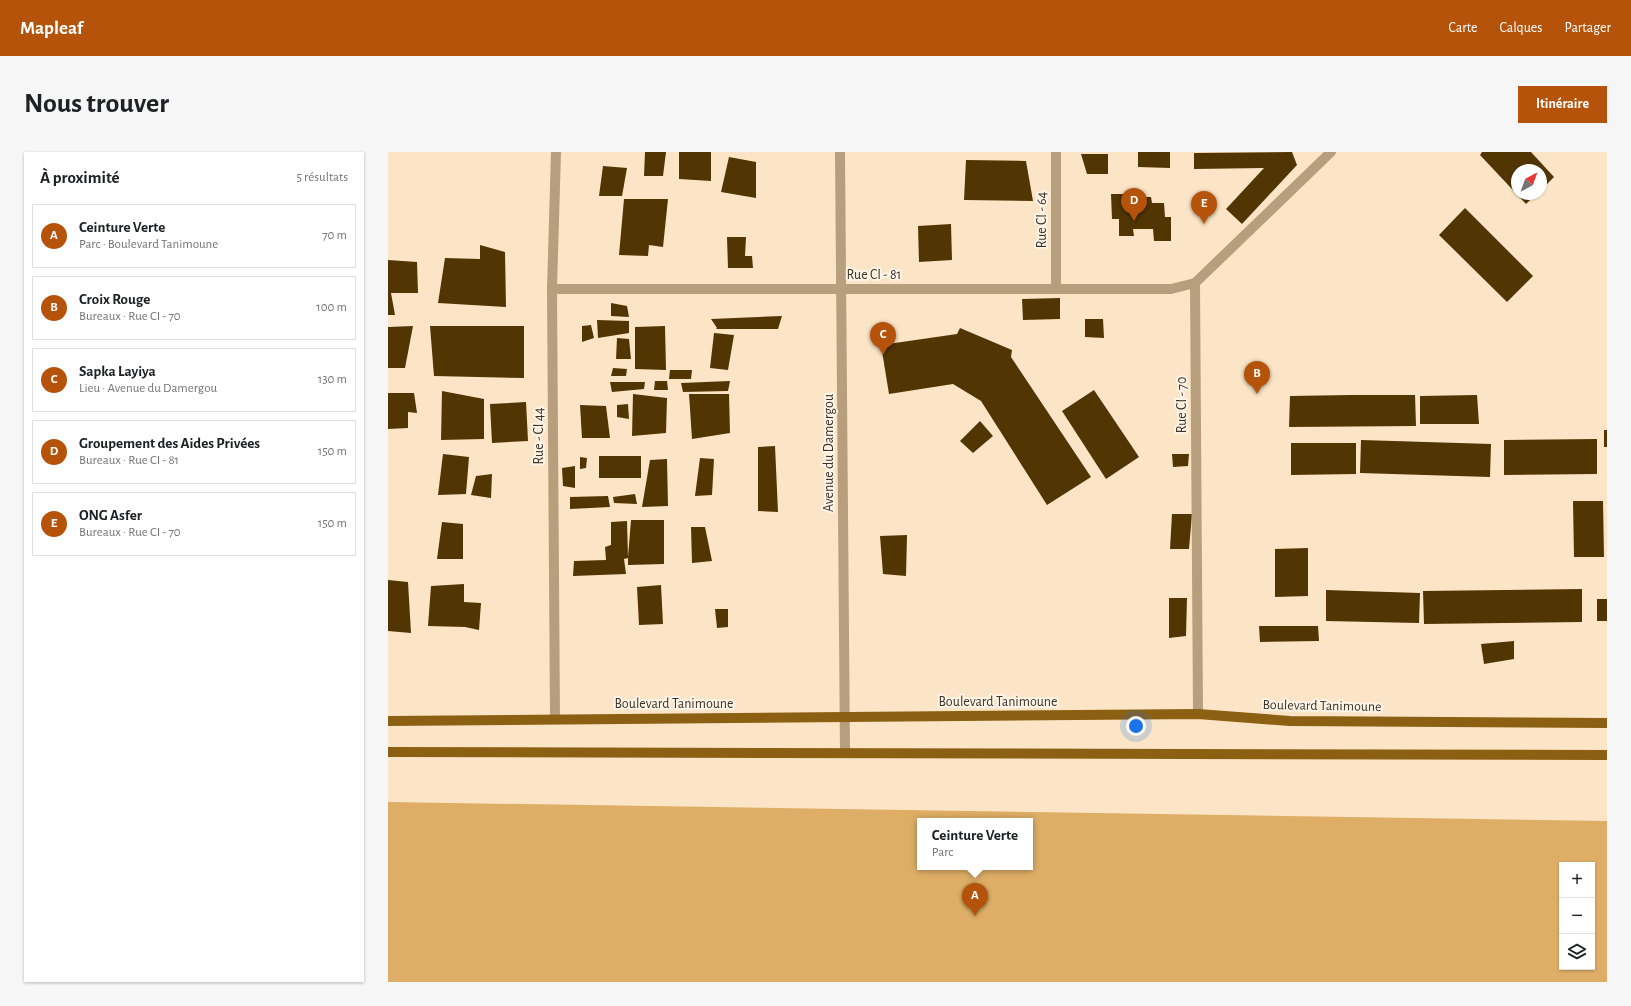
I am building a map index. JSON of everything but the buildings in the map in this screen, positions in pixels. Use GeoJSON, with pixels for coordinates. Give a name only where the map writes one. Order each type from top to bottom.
{"type":"FeatureCollection","features":[{"type":"Feature","properties":{"kind":"main road","name":"Boulevard Tanimoune"},"geometry":{"type":"LineString","coordinates":[[388,721],[1198,714],[1290,721],[1607,723]]}},
{"type":"Feature","properties":{"kind":"main road"},"geometry":{"type":"LineString","coordinates":[[388,752],[1607,755]]}},
{"type":"Feature","properties":{"kind":"street","name":"Rue - CI 44"},"geometry":{"type":"LineString","coordinates":[[555,719],[552,289],[556,152]]}},
{"type":"Feature","properties":{"kind":"street","name":"Avenue du Damergou"},"geometry":{"type":"LineString","coordinates":[[840,152],[845,753]]}},
{"type":"Feature","properties":{"kind":"street","name":"Rue CI - 64"},"geometry":{"type":"LineString","coordinates":[[1056,152],[1056,288]]}},
{"type":"Feature","properties":{"kind":"street"},"geometry":{"type":"LineString","coordinates":[[1195,283],[1331,152]]}},
{"type":"Feature","properties":{"kind":"street","name":"Rue CI - 81"},"geometry":{"type":"LineString","coordinates":[[552,289],[1171,289],[1195,283]]}},
{"type":"Feature","properties":{"kind":"street","name":"Rue CI - 70"},"geometry":{"type":"LineString","coordinates":[[1195,283],[1198,714]]}},
{"type":"Feature","properties":{"kind":"shaded area"},"geometry":{"type":"Polygon","coordinates":[[[388,802],[1607,821],[1607,982],[388,982],[388,802]]]}},
{"type":"Feature","properties":{"kind":"place","name":"Groupement des Aides Privées"},"geometry":{"type":"Point","coordinates":[1134,221]}},
{"type":"Feature","properties":{"kind":"place","name":"ONG Asfer"},"geometry":{"type":"Point","coordinates":[1204,224]}},
{"type":"Feature","properties":{"kind":"place","name":"Sapka Layiya"},"geometry":{"type":"Point","coordinates":[883,355]}},
{"type":"Feature","properties":{"kind":"place","name":"Croix Rouge"},"geometry":{"type":"Point","coordinates":[1257,394]}},
{"type":"Feature","properties":{"kind":"place","name":"Ceinture Verte"},"geometry":{"type":"Point","coordinates":[975,916]}}]}
